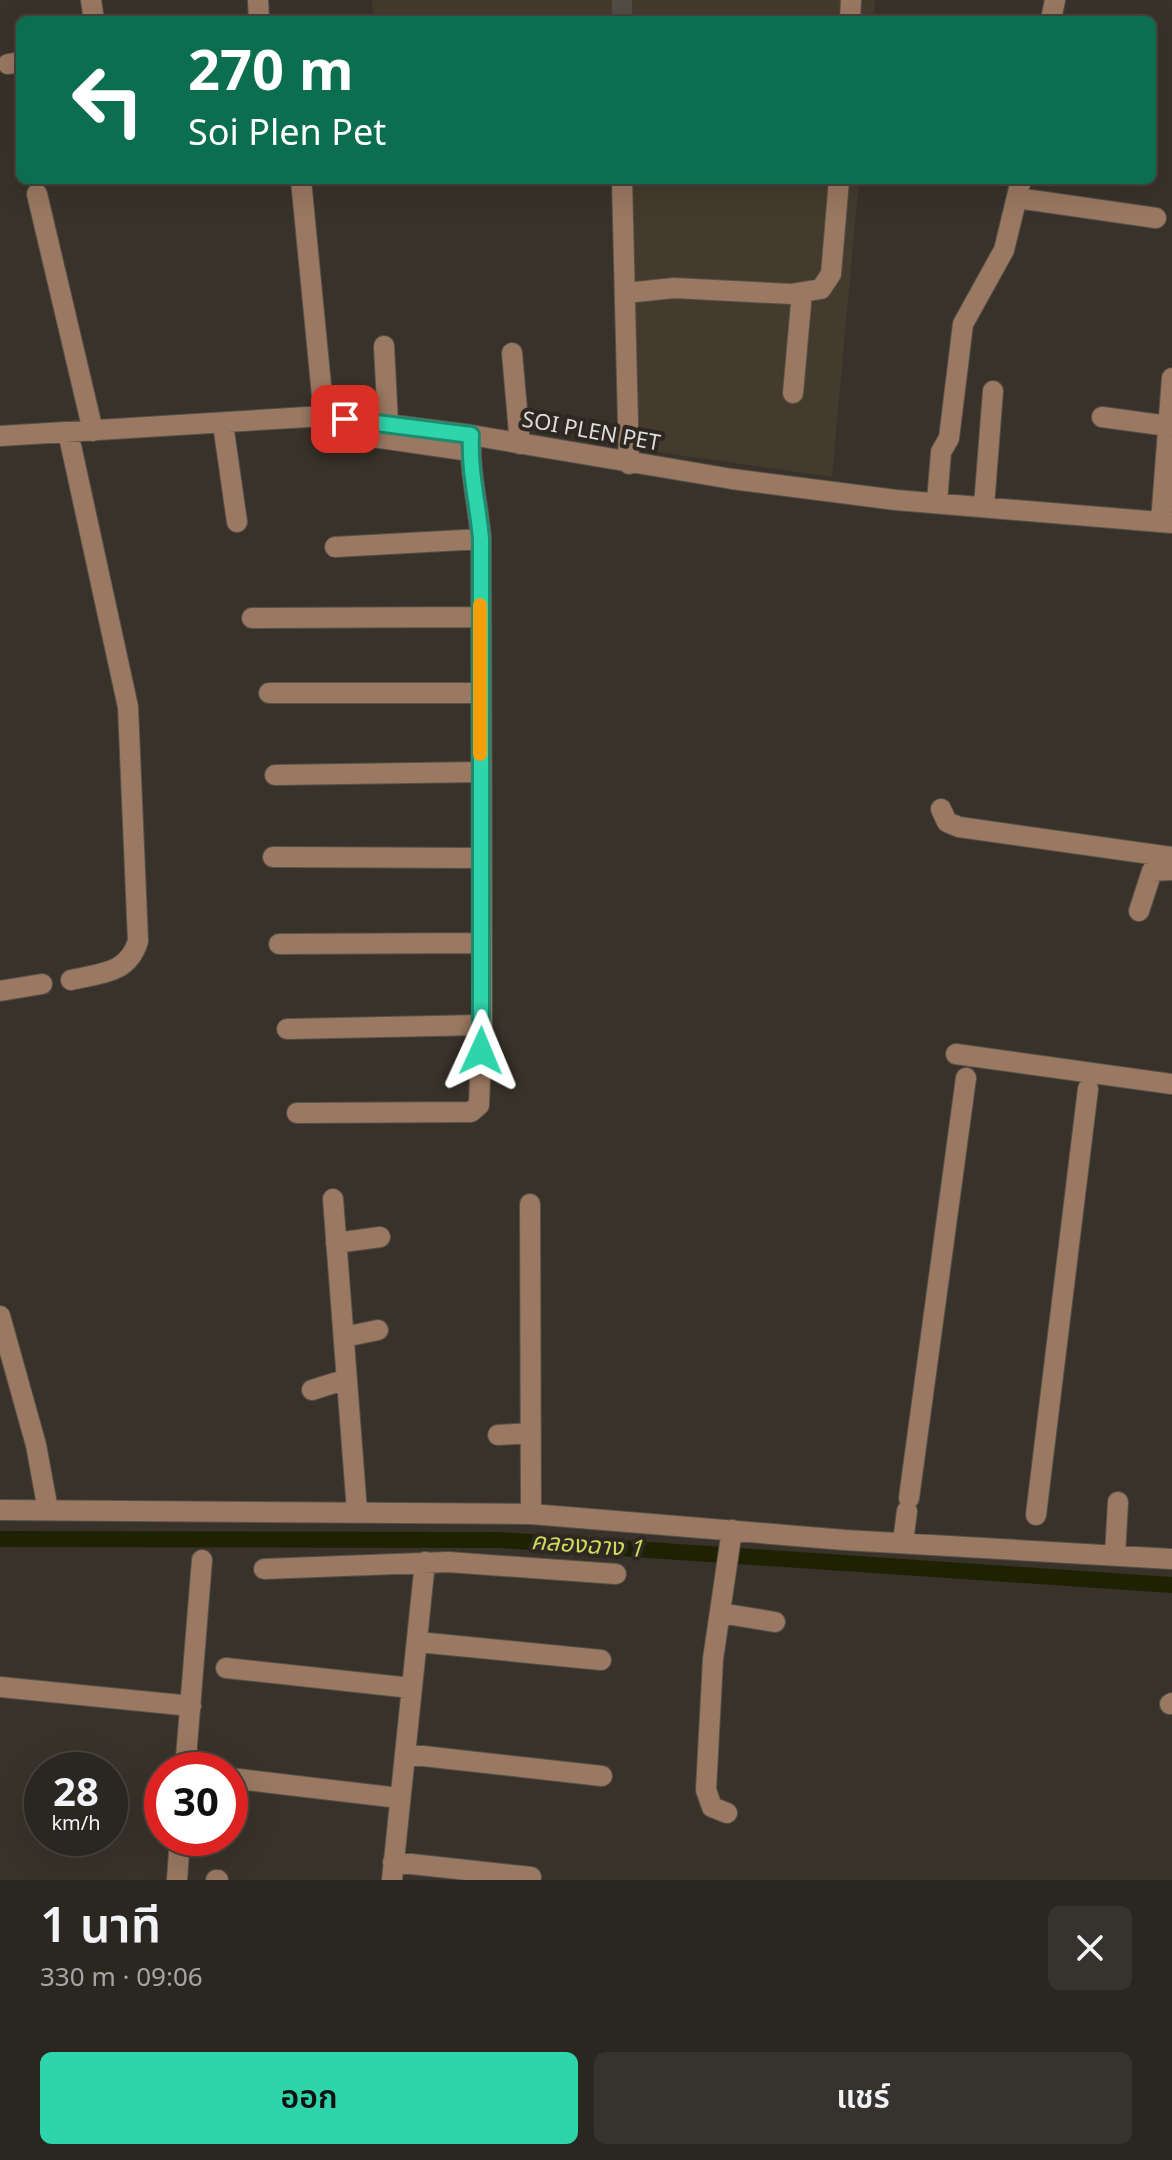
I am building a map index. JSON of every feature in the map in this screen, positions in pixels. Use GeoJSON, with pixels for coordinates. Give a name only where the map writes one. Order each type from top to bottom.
{"type":"FeatureCollection","features":[{"type":"Feature","properties":{"kind":"street"},"geometry":{"type":"LineString","coordinates":[[297,1113],[476,1110],[482,1025],[481,539],[477,489],[483,477],[474,441],[328,424],[301,184]]}},
{"type":"Feature","properties":{"kind":"street"},"geometry":{"type":"LineString","coordinates":[[622,184],[629,464]]}},
{"type":"Feature","properties":{"kind":"street"},"geometry":{"type":"LineString","coordinates":[[626,293],[674,288],[802,293],[821,289],[831,274],[839,184]]}},
{"type":"Feature","properties":{"kind":"street"},"geometry":{"type":"LineString","coordinates":[[944,503],[941,452],[949,438],[963,324],[1004,250],[1019,189],[1156,218]]}},
{"type":"Feature","properties":{"kind":"street"},"geometry":{"type":"LineString","coordinates":[[37,194],[93,431]]}},
{"type":"Feature","properties":{"kind":"street"},"geometry":{"type":"LineString","coordinates":[[793,393],[802,293]]}},
{"type":"Feature","properties":{"kind":"street"},"geometry":{"type":"LineString","coordinates":[[384,346],[388,423]]}},
{"type":"Feature","properties":{"kind":"street"},"geometry":{"type":"LineString","coordinates":[[512,353],[520,444]]}},
{"type":"Feature","properties":{"kind":"street"},"geometry":{"type":"LineString","coordinates":[[1167,522],[1172,378]]}},
{"type":"Feature","properties":{"kind":"street"},"geometry":{"type":"LineString","coordinates":[[984,506],[993,391]]}},
{"type":"Feature","properties":{"kind":"street"},"geometry":{"type":"LineString","coordinates":[[1102,417],[1170,423]]}},
{"type":"Feature","properties":{"kind":"street","name":"SOI PLEN PET"},"geometry":{"type":"LineString","coordinates":[[0,436],[223,424],[388,423],[474,441],[520,444],[629,464],[944,503],[1167,522]]}},
{"type":"Feature","properties":{"kind":"street"},"geometry":{"type":"LineString","coordinates":[[223,424],[237,522]]}},
{"type":"Feature","properties":{"kind":"street"},"geometry":{"type":"LineString","coordinates":[[68,432],[128,707],[138,941],[129,963],[116,970],[71,980]]}},
{"type":"Feature","properties":{"kind":"street"},"geometry":{"type":"LineString","coordinates":[[335,547],[481,539]]}},
{"type":"Feature","properties":{"kind":"street"},"geometry":{"type":"LineString","coordinates":[[252,618],[480,617]]}},
{"type":"Feature","properties":{"kind":"street"},"geometry":{"type":"LineString","coordinates":[[269,693],[479,693]]}},
{"type":"Feature","properties":{"kind":"street"},"geometry":{"type":"LineString","coordinates":[[275,775],[480,772]]}},
{"type":"Feature","properties":{"kind":"street"},"geometry":{"type":"LineString","coordinates":[[941,809],[947,822],[959,827],[1172,857]]}},
{"type":"Feature","properties":{"kind":"street"},"geometry":{"type":"LineString","coordinates":[[273,857],[480,858]]}},
{"type":"Feature","properties":{"kind":"street"},"geometry":{"type":"LineString","coordinates":[[1139,911],[1147,877],[1152,871],[1172,870]]}},
{"type":"Feature","properties":{"kind":"street"},"geometry":{"type":"LineString","coordinates":[[279,944],[481,943]]}},
{"type":"Feature","properties":{"kind":"street"},"geometry":{"type":"LineString","coordinates":[[0,991],[42,984]]}},
{"type":"Feature","properties":{"kind":"street"},"geometry":{"type":"LineString","coordinates":[[287,1029],[482,1025]]}},
{"type":"Feature","properties":{"kind":"street"},"geometry":{"type":"LineString","coordinates":[[956,1054],[1172,1084]]}},
{"type":"Feature","properties":{"kind":"street"},"geometry":{"type":"LineString","coordinates":[[903,1542],[966,1078]]}},
{"type":"Feature","properties":{"kind":"street"},"geometry":{"type":"LineString","coordinates":[[1031,1550],[1088,1089]]}},
{"type":"Feature","properties":{"kind":"street"},"geometry":{"type":"LineString","coordinates":[[333,1199],[357,1511]]}},
{"type":"Feature","properties":{"kind":"street"},"geometry":{"type":"LineString","coordinates":[[530,1204],[531,1514]]}},
{"type":"Feature","properties":{"kind":"street"},"geometry":{"type":"LineString","coordinates":[[336,1243],[380,1237]]}},
{"type":"Feature","properties":{"kind":"street"},"geometry":{"type":"LineString","coordinates":[[0,1316],[36,1445],[48,1510]]}},
{"type":"Feature","properties":{"kind":"street"},"geometry":{"type":"LineString","coordinates":[[344,1337],[378,1330]]}},
{"type":"Feature","properties":{"kind":"street"},"geometry":{"type":"LineString","coordinates":[[312,1390],[347,1379]]}},
{"type":"Feature","properties":{"kind":"street"},"geometry":{"type":"LineString","coordinates":[[498,1435],[531,1433]]}},
{"type":"Feature","properties":{"kind":"street"},"geometry":{"type":"LineString","coordinates":[[1115,1555],[1118,1502]]}},
{"type":"Feature","properties":{"kind":"street"},"geometry":{"type":"LineString","coordinates":[[0,1510],[531,1514],[731,1534],[1172,1559]]}},
{"type":"Feature","properties":{"kind":"street"},"geometry":{"type":"LineString","coordinates":[[727,1813],[712,1807],[706,1790],[709,1713],[731,1534]]}},
{"type":"Feature","properties":{"kind":"street"},"geometry":{"type":"LineString","coordinates":[[187,1752],[202,1560]]}},
{"type":"Feature","properties":{"kind":"street"},"geometry":{"type":"LineString","coordinates":[[264,1569],[425,1562],[616,1574]]}},
{"type":"Feature","properties":{"kind":"street"},"geometry":{"type":"LineString","coordinates":[[425,1562],[392,1871],[531,1877]]}},
{"type":"Feature","properties":{"kind":"street"},"geometry":{"type":"LineString","coordinates":[[720,1613],[775,1622]]}},
{"type":"Feature","properties":{"kind":"street"},"geometry":{"type":"LineString","coordinates":[[418,1642],[601,1660]]}},
{"type":"Feature","properties":{"kind":"street"},"geometry":{"type":"LineString","coordinates":[[226,1668],[411,1688]]}},
{"type":"Feature","properties":{"kind":"street"},"geometry":{"type":"LineString","coordinates":[[0,1687],[191,1706]]}},
{"type":"Feature","properties":{"kind":"street"},"geometry":{"type":"LineString","coordinates":[[405,1754],[602,1776]]}},
{"type":"Feature","properties":{"kind":"street"},"geometry":{"type":"LineString","coordinates":[[248,1780],[399,1798]]}},
{"type":"Feature","properties":{"kind":"street"},"geometry":{"type":"LineString","coordinates":[[177,1880],[179,1856]]}},
{"type":"Feature","properties":{"kind":"shaded area"},"geometry":{"type":"Polygon","coordinates":[[[372,0],[875,0],[873,16],[373,16],[372,0]]]}},
{"type":"Feature","properties":{"kind":"shaded area"},"geometry":{"type":"Polygon","coordinates":[[[618,184],[859,184],[832,477],[621,447],[618,184]]]}},
{"type":"Feature","properties":{"kind":"waterway","name":"คลองฉาง 1"},"geometry":{"type":"LineString","coordinates":[[0,1539],[500,1540],[1172,1585]]}},
{"type":"Feature","properties":{"kind":"tunnel"},"geometry":{"type":"LineString","coordinates":[[622,0],[622,16]]}},
{"type":"Feature","properties":{"kind":"slow traffic"},"geometry":{"type":"LineString","coordinates":[[480,605],[480,754]]}},
{"type":"Feature","properties":{"kind":"route"},"geometry":{"type":"LineString","coordinates":[[345,419],[471,435],[471,476],[477,489],[481,539],[481,1051]]}}]}
